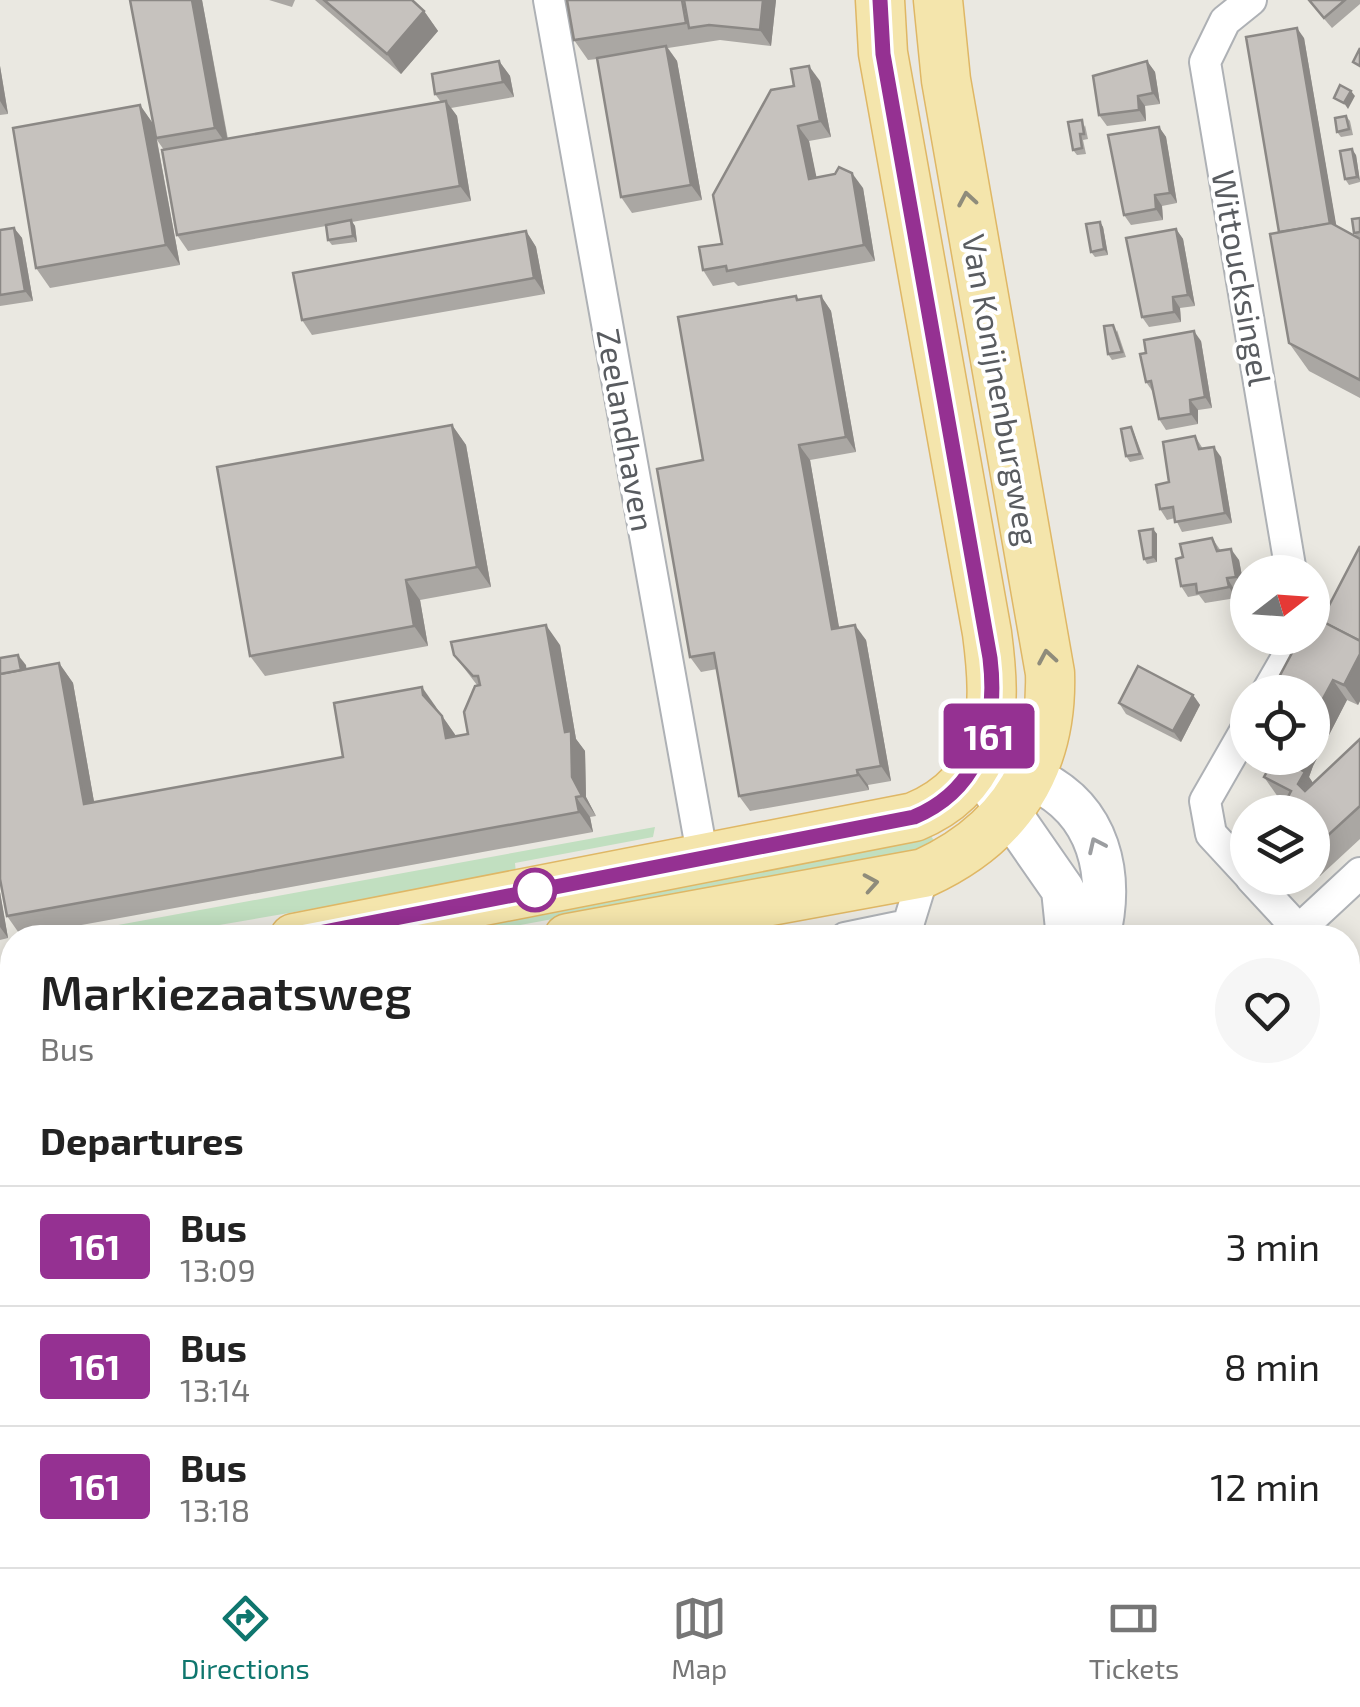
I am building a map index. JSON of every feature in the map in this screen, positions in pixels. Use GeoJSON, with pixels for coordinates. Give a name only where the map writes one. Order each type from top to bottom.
{"type":"FeatureCollection","features":[{"type":"Feature","properties":{"kind":"main road","name":"Van Konijnenburgweg"},"geometry":{"type":"LineString","coordinates":[[880,0],[886,73],[987,632],[993,720],[976,764]]}},
{"type":"Feature","properties":{"kind":"main road","name":"Van Konijnenburgweg"},"geometry":{"type":"LineString","coordinates":[[938,0],[946,80],[1050,673],[1048,726],[1020,796]]}},
{"type":"Feature","properties":{"kind":"main road"},"geometry":{"type":"LineString","coordinates":[[361,925],[914,817],[944,800],[976,764],[1020,796],[1076,811],[1100,849],[1107,896],[1101,925]]}},
{"type":"Feature","properties":{"kind":"main road"},"geometry":{"type":"LineString","coordinates":[[678,925],[924,873],[961,854],[1020,796]]}},
{"type":"Feature","properties":{"kind":"main road"},"geometry":{"type":"LineString","coordinates":[[1020,796],[1062,890],[1066,925]]}},
{"type":"Feature","properties":{"kind":"street","name":"Zeelandhaven"},"geometry":{"type":"LineString","coordinates":[[549,0],[703,859]]}},
{"type":"Feature","properties":{"kind":"street","name":"Wittoucksingel"},"geometry":{"type":"LineString","coordinates":[[1252,0],[1226,21],[1205,62],[1288,555]]}},
{"type":"Feature","properties":{"kind":"street"},"geometry":{"type":"LineString","coordinates":[[1230,757],[1205,800],[1211,834],[1230,855]]}},
{"type":"Feature","properties":{"kind":"street"},"geometry":{"type":"LineString","coordinates":[[908,925],[924,873]]}},
{"type":"Feature","properties":{"kind":"street"},"geometry":{"type":"LineString","coordinates":[[1304,925],[1360,874]]}},
{"type":"Feature","properties":{"kind":"street"},"geometry":{"type":"LineString","coordinates":[[1264,895],[1287,925]]}},
{"type":"Feature","properties":{"kind":"green space"},"geometry":{"type":"Polygon","coordinates":[[[655,827],[653,837],[515,863],[516,874],[219,925],[118,925],[655,827]]]}},
{"type":"Feature","properties":{"kind":"green space"},"geometry":{"type":"Polygon","coordinates":[[[927,830],[939,848],[520,925],[424,925],[927,830]]]}},
{"type":"Feature","properties":{"kind":"building"},"geometry":{"type":"Polygon","coordinates":[[[130,0],[192,0],[215,128],[156,138],[130,0]]]}},
{"type":"Feature","properties":{"kind":"building"},"geometry":{"type":"Polygon","coordinates":[[[324,0],[412,0],[424,11],[387,54],[324,0]]]}},
{"type":"Feature","properties":{"kind":"building"},"geometry":{"type":"Polygon","coordinates":[[[567,0],[682,0],[686,23],[574,40],[567,0]]]}},
{"type":"Feature","properties":{"kind":"building"},"geometry":{"type":"Polygon","coordinates":[[[684,0],[763,0],[760,30],[709,25],[689,28],[684,0]]]}},
{"type":"Feature","properties":{"kind":"building"},"geometry":{"type":"Polygon","coordinates":[[[1309,0],[1345,0],[1324,18],[1309,0]]]}},
{"type":"Feature","properties":{"kind":"building"},"geometry":{"type":"Polygon","coordinates":[[[1297,28],[1330,224],[1279,232],[1246,37],[1297,28]]]}},
{"type":"Feature","properties":{"kind":"building"},"geometry":{"type":"Polygon","coordinates":[[[666,46],[691,185],[621,197],[597,58],[666,46]]]}},
{"type":"Feature","properties":{"kind":"building"},"geometry":{"type":"Polygon","coordinates":[[[1360,48],[1360,66],[1353,62],[1360,48]]]}},
{"type":"Feature","properties":{"kind":"building"},"geometry":{"type":"Polygon","coordinates":[[[499,61],[503,82],[435,94],[432,74],[499,61]]]}},
{"type":"Feature","properties":{"kind":"building"},"geometry":{"type":"Polygon","coordinates":[[[1147,61],[1153,93],[1138,96],[1139,110],[1099,115],[1093,76],[1147,61]]]}},
{"type":"Feature","properties":{"kind":"building"},"geometry":{"type":"Polygon","coordinates":[[[809,66],[820,121],[798,126],[809,179],[835,174],[839,167],[852,173],[864,245],[727,271],[726,266],[703,270],[699,247],[722,244],[713,195],[771,90],[794,86],[791,69],[809,66]]]}},
{"type":"Feature","properties":{"kind":"building"},"geometry":{"type":"Polygon","coordinates":[[[1340,85],[1351,91],[1344,103],[1334,98],[1340,85]]]}},
{"type":"Feature","properties":{"kind":"building"},"geometry":{"type":"Polygon","coordinates":[[[446,101],[460,186],[177,235],[162,150],[446,101]]]}},
{"type":"Feature","properties":{"kind":"building"},"geometry":{"type":"Polygon","coordinates":[[[140,105],[166,245],[36,268],[13,128],[140,105]]]}},
{"type":"Feature","properties":{"kind":"building"},"geometry":{"type":"Polygon","coordinates":[[[1346,116],[1349,129],[1337,132],[1335,118],[1346,116]]]}},
{"type":"Feature","properties":{"kind":"building"},"geometry":{"type":"Polygon","coordinates":[[[1082,120],[1082,148],[1073,150],[1068,122],[1082,120]]]}},
{"type":"Feature","properties":{"kind":"building"},"geometry":{"type":"Polygon","coordinates":[[[1159,127],[1170,193],[1155,195],[1156,209],[1124,215],[1108,135],[1159,127]]]}},
{"type":"Feature","properties":{"kind":"building"},"geometry":{"type":"Polygon","coordinates":[[[1352,149],[1357,177],[1345,179],[1340,151],[1352,149]]]}},
{"type":"Feature","properties":{"kind":"building"},"geometry":{"type":"Polygon","coordinates":[[[1360,218],[1360,232],[1354,233],[1352,219],[1360,218]]]}},
{"type":"Feature","properties":{"kind":"building"},"geometry":{"type":"Polygon","coordinates":[[[351,220],[353,236],[328,240],[326,225],[351,220]]]}},
{"type":"Feature","properties":{"kind":"building"},"geometry":{"type":"Polygon","coordinates":[[[1100,222],[1104,249],[1091,252],[1086,224],[1100,222]]]}},
{"type":"Feature","properties":{"kind":"building"},"geometry":{"type":"Polygon","coordinates":[[[1331,223],[1360,239],[1360,380],[1289,343],[1270,234],[1331,223]]]}},
{"type":"Feature","properties":{"kind":"building"},"geometry":{"type":"Polygon","coordinates":[[[14,228],[25,291],[0,295],[0,230],[14,228]]]}},
{"type":"Feature","properties":{"kind":"building"},"geometry":{"type":"Polygon","coordinates":[[[1176,229],[1188,295],[1173,297],[1174,312],[1142,317],[1126,238],[1176,229]]]}},
{"type":"Feature","properties":{"kind":"building"},"geometry":{"type":"Polygon","coordinates":[[[526,231],[534,278],[302,320],[293,273],[526,231]]]}},
{"type":"Feature","properties":{"kind":"building"},"geometry":{"type":"Polygon","coordinates":[[[796,296],[797,300],[821,296],[846,437],[799,445],[832,629],[855,625],[881,766],[857,770],[858,775],[739,796],[714,653],[690,657],[657,469],[703,460],[678,317],[796,296]]]}},
{"type":"Feature","properties":{"kind":"building"},"geometry":{"type":"Polygon","coordinates":[[[1113,325],[1122,352],[1108,354],[1104,326],[1113,325]]]}},
{"type":"Feature","properties":{"kind":"building"},"geometry":{"type":"Polygon","coordinates":[[[1194,331],[1205,397],[1190,400],[1191,414],[1159,419],[1140,354],[1146,353],[1144,340],[1194,331]]]}},
{"type":"Feature","properties":{"kind":"building"},"geometry":{"type":"Polygon","coordinates":[[[452,425],[477,567],[406,580],[414,626],[250,656],[217,467],[452,425]]]}},
{"type":"Feature","properties":{"kind":"building"},"geometry":{"type":"Polygon","coordinates":[[[1131,427],[1140,454],[1126,456],[1121,429],[1131,427]]]}},
{"type":"Feature","properties":{"kind":"building"},"geometry":{"type":"Polygon","coordinates":[[[1195,436],[1199,449],[1214,447],[1225,513],[1175,522],[1173,507],[1160,509],[1156,485],[1169,482],[1163,442],[1195,436]]]}},
{"type":"Feature","properties":{"kind":"building"},"geometry":{"type":"Polygon","coordinates":[[[1153,529],[1153,557],[1144,559],[1139,531],[1153,529]]]}},
{"type":"Feature","properties":{"kind":"building"},"geometry":{"type":"Polygon","coordinates":[[[1212,538],[1217,551],[1231,549],[1229,587],[1197,593],[1196,584],[1181,586],[1176,559],[1183,557],[1180,544],[1212,538]]]}},
{"type":"Feature","properties":{"kind":"building"},"geometry":{"type":"Polygon","coordinates":[[[1360,546],[1360,641],[1330,626],[1330,604],[1360,546]]]}},
{"type":"Feature","properties":{"kind":"building"},"geometry":{"type":"Polygon","coordinates":[[[546,625],[565,732],[571,731],[572,777],[582,796],[576,797],[579,812],[7,916],[0,879],[0,674],[59,663],[84,804],[343,757],[334,703],[422,687],[423,695],[442,716],[446,738],[468,734],[464,712],[475,686],[480,685],[478,676],[473,676],[454,655],[451,642],[546,625]]]}},
{"type":"Feature","properties":{"kind":"building"},"geometry":{"type":"Polygon","coordinates":[[[1330,625],[1360,641],[1360,654],[1344,685],[1333,680],[1330,686],[1330,675],[1280,675],[1291,655],[1330,655],[1330,625]]]}},
{"type":"Feature","properties":{"kind":"building"},"geometry":{"type":"Polygon","coordinates":[[[18,655],[21,670],[0,674],[0,658],[18,655]]]}},
{"type":"Feature","properties":{"kind":"building"},"geometry":{"type":"Polygon","coordinates":[[[1138,666],[1193,695],[1173,731],[1119,703],[1138,666]]]}},
{"type":"Feature","properties":{"kind":"building"},"geometry":{"type":"Polygon","coordinates":[[[1360,739],[1360,806],[1330,834],[1330,795],[1289,795],[1291,791],[1264,777],[1303,775],[1298,784],[1305,791],[1322,775],[1330,775],[1330,767],[1360,739]]]}},
{"type":"Feature","properties":{"kind":"bus line","name":"161"},"geometry":{"type":"LineString","coordinates":[[359,925],[914,817],[944,800],[976,764],[993,720],[994,684],[883,54],[880,0]]}}]}
